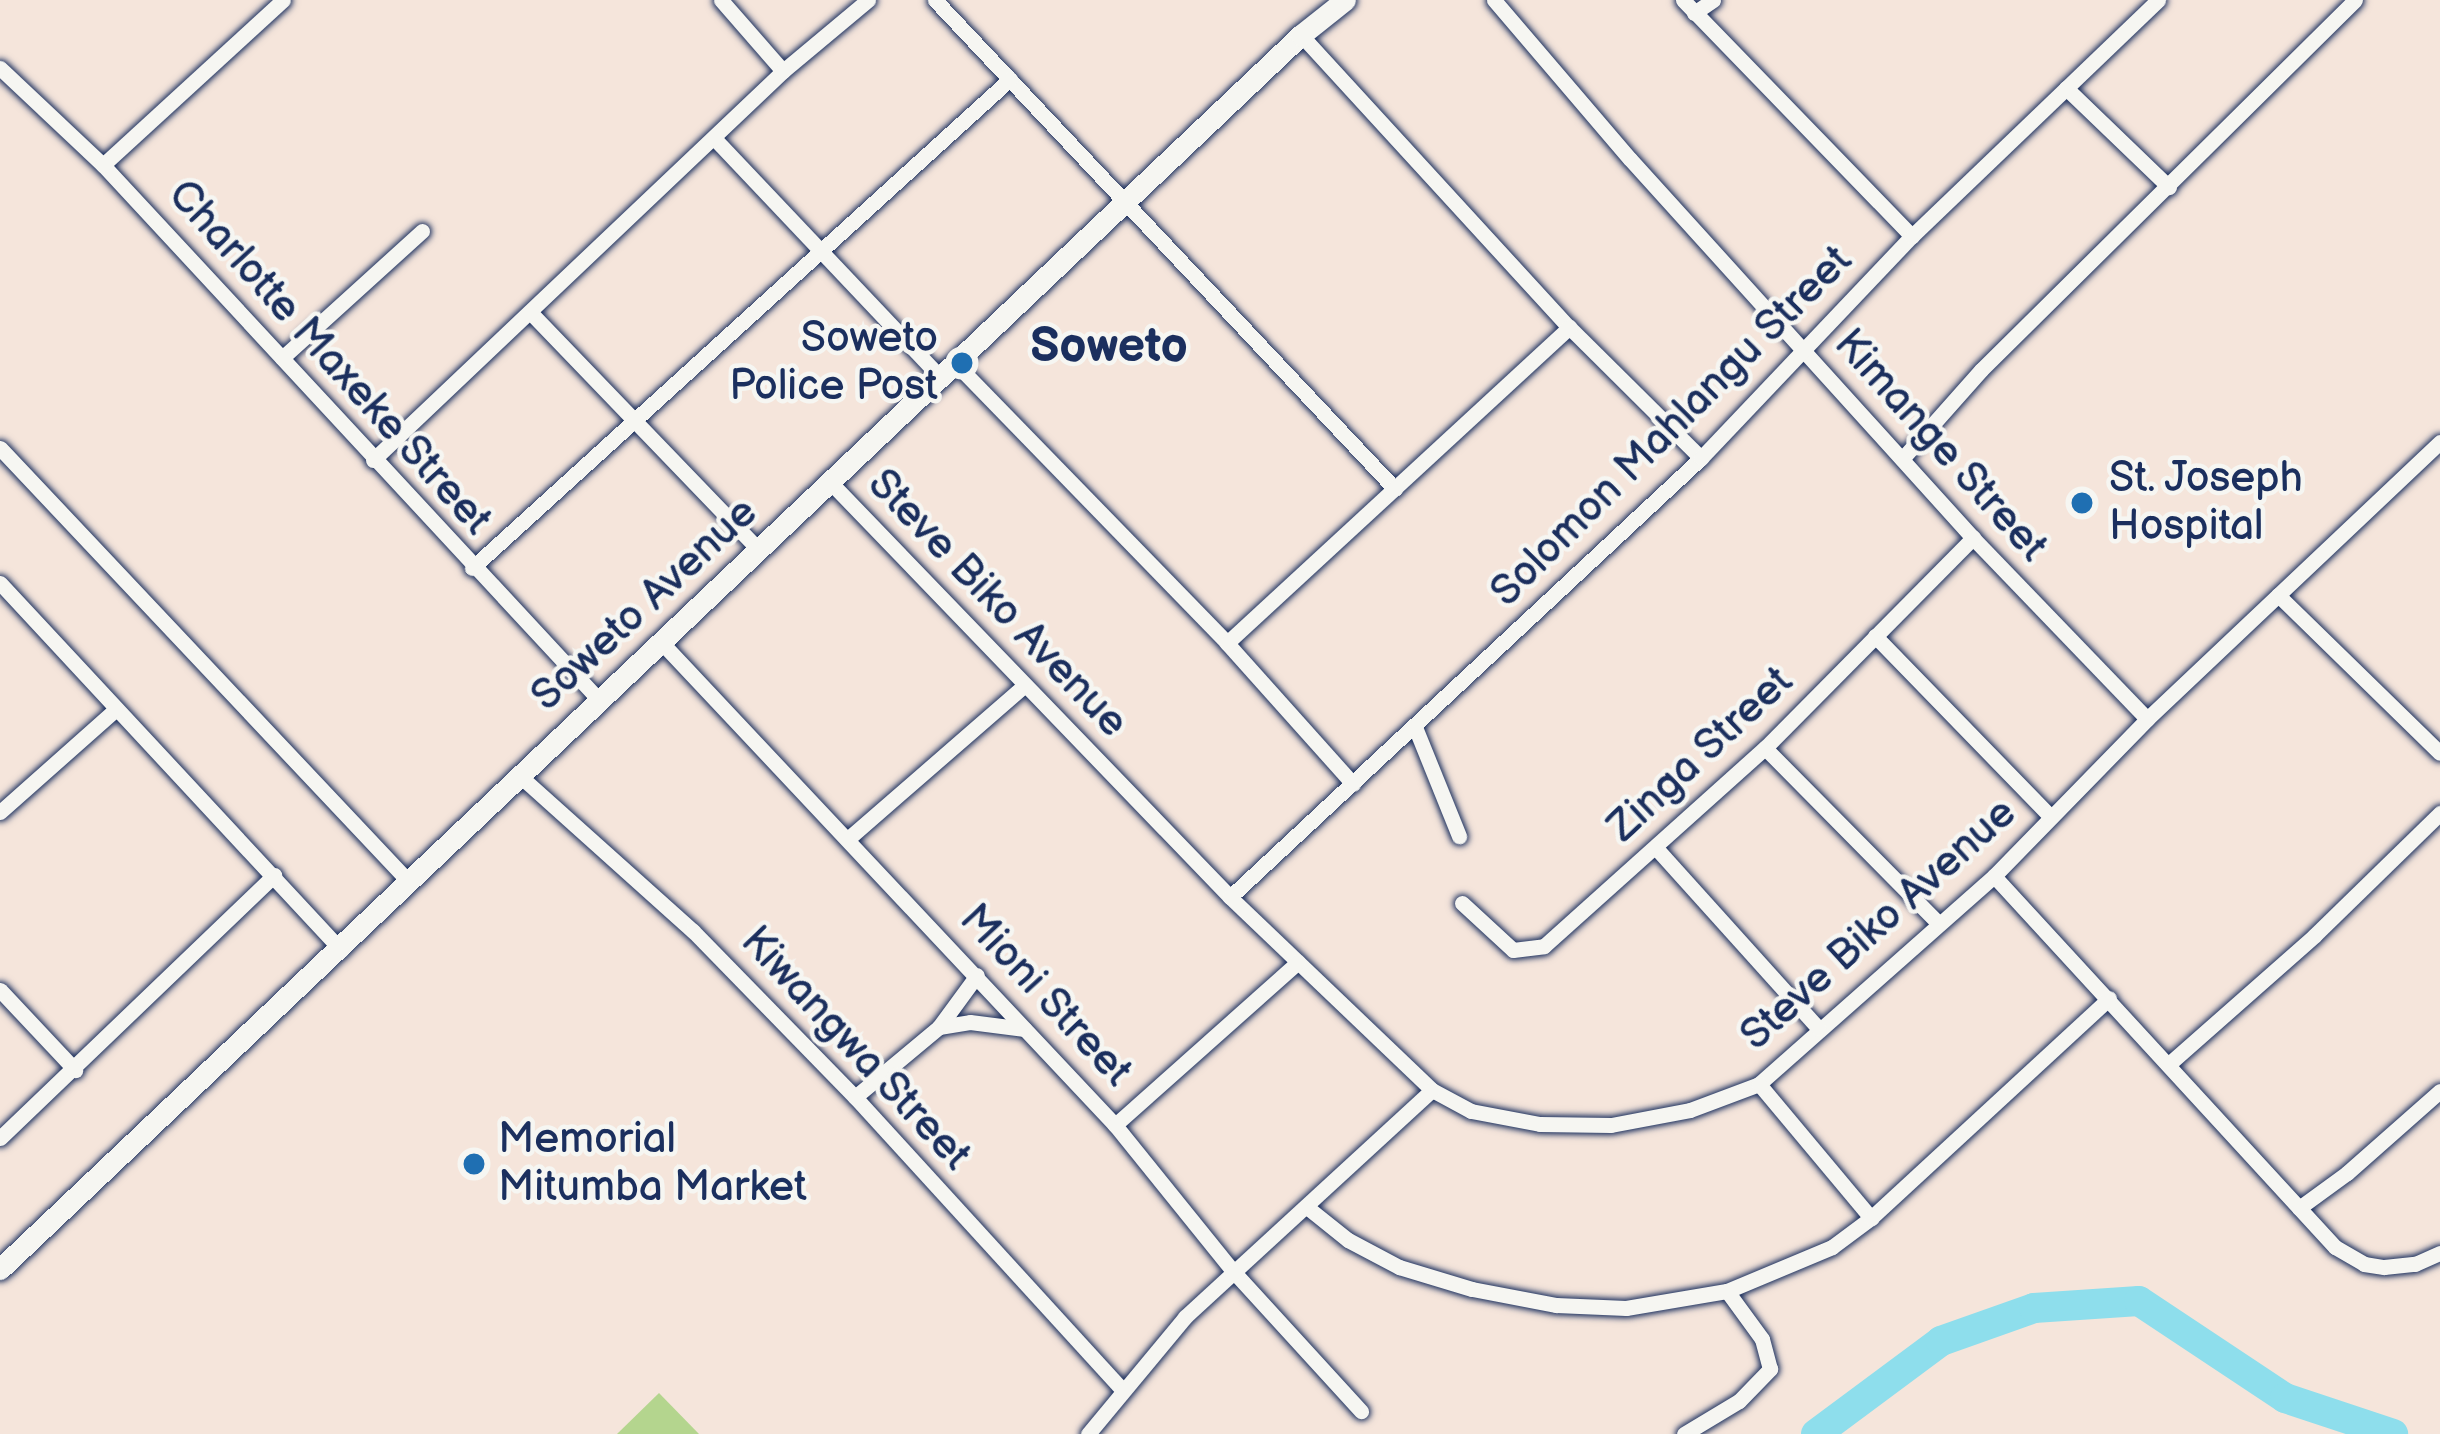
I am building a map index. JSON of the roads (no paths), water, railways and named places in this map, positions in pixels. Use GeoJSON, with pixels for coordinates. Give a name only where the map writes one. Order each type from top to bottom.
{"type":"FeatureCollection","features":[{"type":"Feature","properties":{"kind":"street"},"geometry":{"type":"LineString","coordinates":[[103,166],[283,0]]}},
{"type":"Feature","properties":{"kind":"street"},"geometry":{"type":"LineString","coordinates":[[722,0],[783,71]]}},
{"type":"Feature","properties":{"kind":"street"},"geometry":{"type":"LineString","coordinates":[[373,460],[783,71],[868,0]]}},
{"type":"Feature","properties":{"kind":"street"},"geometry":{"type":"LineString","coordinates":[[935,0],[1395,489]]}},
{"type":"Feature","properties":{"kind":"street","name":"Soweto Avenue"},"geometry":{"type":"LineString","coordinates":[[0,1269],[1301,34],[1345,0]]}},
{"type":"Feature","properties":{"kind":"street","name":"Kimange Street"},"geometry":{"type":"LineString","coordinates":[[1494,0],[1973,538],[2146,719]]}},
{"type":"Feature","properties":{"kind":"street"},"geometry":{"type":"LineString","coordinates":[[1689,6],[1713,0]]}},
{"type":"Feature","properties":{"kind":"street","name":"Solomon Mahlangu Street"},"geometry":{"type":"LineString","coordinates":[[1231,897],[1701,458],[1912,236],[2158,0]]}},
{"type":"Feature","properties":{"kind":"street"},"geometry":{"type":"LineString","coordinates":[[1902,459],[1981,370],[2356,0]]}},
{"type":"Feature","properties":{"kind":"street"},"geometry":{"type":"LineString","coordinates":[[1689,6],[1912,236]]}},
{"type":"Feature","properties":{"kind":"street"},"geometry":{"type":"LineString","coordinates":[[1301,34],[1569,327],[1701,458]]}},
{"type":"Feature","properties":{"kind":"street","name":"Charlotte Maxeke Street"},"geometry":{"type":"LineString","coordinates":[[0,68],[103,166],[472,568],[600,700]]}},
{"type":"Feature","properties":{"kind":"street"},"geometry":{"type":"LineString","coordinates":[[472,568],[1010,79]]}},
{"type":"Feature","properties":{"kind":"street"},"geometry":{"type":"LineString","coordinates":[[2066,88],[2169,188]]}},
{"type":"Feature","properties":{"kind":"street"},"geometry":{"type":"LineString","coordinates":[[714,138],[820,250],[1227,643],[1353,784]]}},
{"type":"Feature","properties":{"kind":"street"},"geometry":{"type":"LineString","coordinates":[[282,358],[422,231]]}},
{"type":"Feature","properties":{"kind":"street"},"geometry":{"type":"LineString","coordinates":[[530,312],[760,550]]}},
{"type":"Feature","properties":{"kind":"street"},"geometry":{"type":"LineString","coordinates":[[1227,643],[1569,327]]}},
{"type":"Feature","properties":{"kind":"street","name":"Steve Biko Avenue"},"geometry":{"type":"LineString","coordinates":[[832,484],[1231,897],[1432,1090],[1471,1111],[1540,1124],[1611,1125],[1690,1110],[1759,1084],[1994,875],[2146,719],[2440,442]]}},
{"type":"Feature","properties":{"kind":"street"},"geometry":{"type":"LineString","coordinates":[[0,448],[410,883]]}},
{"type":"Feature","properties":{"kind":"street","name":"Zinga Street"},"geometry":{"type":"LineString","coordinates":[[1462,903],[1500,941],[1527,951],[1544,946],[1765,748],[1973,538]]}},
{"type":"Feature","properties":{"kind":"street"},"geometry":{"type":"LineString","coordinates":[[0,583],[340,950]]}},
{"type":"Feature","properties":{"kind":"street"},"geometry":{"type":"LineString","coordinates":[[2278,595],[2440,753]]}},
{"type":"Feature","properties":{"kind":"street"},"geometry":{"type":"LineString","coordinates":[[1875,636],[2051,817]]}},
{"type":"Feature","properties":{"kind":"street","name":"Mioni Street"},"geometry":{"type":"LineString","coordinates":[[662,643],[850,836],[1115,1125],[1233,1271],[1361,1411]]}},
{"type":"Feature","properties":{"kind":"street"},"geometry":{"type":"LineString","coordinates":[[850,836],[1024,686]]}},
{"type":"Feature","properties":{"kind":"street"},"geometry":{"type":"LineString","coordinates":[[0,812],[116,709]]}},
{"type":"Feature","properties":{"kind":"street"},"geometry":{"type":"LineString","coordinates":[[1415,727],[1459,836]]}},
{"type":"Feature","properties":{"kind":"street"},"geometry":{"type":"LineString","coordinates":[[1765,748],[1939,923]]}},
{"type":"Feature","properties":{"kind":"street","name":"Kiwangwa Street"},"geometry":{"type":"LineString","coordinates":[[520,776],[669,907],[855,1097],[1121,1388]]}},
{"type":"Feature","properties":{"kind":"street"},"geometry":{"type":"LineString","coordinates":[[2170,1063],[2315,935],[2440,812]]}},
{"type":"Feature","properties":{"kind":"street"},"geometry":{"type":"LineString","coordinates":[[1657,848],[1818,1028]]}},
{"type":"Feature","properties":{"kind":"street"},"geometry":{"type":"LineString","coordinates":[[0,1138],[274,875]]}},
{"type":"Feature","properties":{"kind":"street"},"geometry":{"type":"LineString","coordinates":[[1994,875],[2335,1247],[2364,1264],[2415,1264],[2440,1253]]}},
{"type":"Feature","properties":{"kind":"street"},"geometry":{"type":"LineString","coordinates":[[1115,1125],[1298,962]]}},
{"type":"Feature","properties":{"kind":"street"},"geometry":{"type":"LineString","coordinates":[[855,1097],[940,1028],[977,975]]}},
{"type":"Feature","properties":{"kind":"street"},"geometry":{"type":"LineString","coordinates":[[0,990],[75,1070]]}},
{"type":"Feature","properties":{"kind":"street"},"geometry":{"type":"LineString","coordinates":[[1308,1208],[1348,1240],[1399,1268],[1472,1289],[1556,1305],[1626,1309],[1726,1291],[1832,1247],[1871,1218],[2109,998]]}},
{"type":"Feature","properties":{"kind":"street"},"geometry":{"type":"LineString","coordinates":[[940,1028],[970,1022],[1027,1029]]}},
{"type":"Feature","properties":{"kind":"street"},"geometry":{"type":"LineString","coordinates":[[1759,1084],[1871,1218]]}},
{"type":"Feature","properties":{"kind":"street"},"geometry":{"type":"LineString","coordinates":[[1088,1434],[1121,1388],[1233,1271],[1308,1208],[1432,1090]]}},
{"type":"Feature","properties":{"kind":"street"},"geometry":{"type":"LineString","coordinates":[[2299,1208],[2348,1173],[2440,1091]]}},
{"type":"Feature","properties":{"kind":"street"},"geometry":{"type":"LineString","coordinates":[[1684,1434],[1739,1401],[1770,1369],[1762,1339],[1726,1291]]}},
{"type":"Feature","properties":{"kind":"waterway"},"geometry":{"type":"LineString","coordinates":[[1816,1434],[1941,1341],[2034,1308],[2139,1301],[2285,1398],[2393,1434]]}},
{"type":"Feature","properties":{"kind":"place","name":"Soweto Police Post"},"geometry":{"type":"Point","coordinates":[962,363]}},
{"type":"Feature","properties":{"kind":"place","name":"St. Joseph Hospital"},"geometry":{"type":"Point","coordinates":[2082,503]}},
{"type":"Feature","properties":{"kind":"place","name":"Memorial Mitumba Market"},"geometry":{"type":"Point","coordinates":[474,1164]}},
{"type":"Feature","properties":{"kind":"district","name":"Soweto"},"geometry":{"type":"Point","coordinates":[1109,347]}}]}
